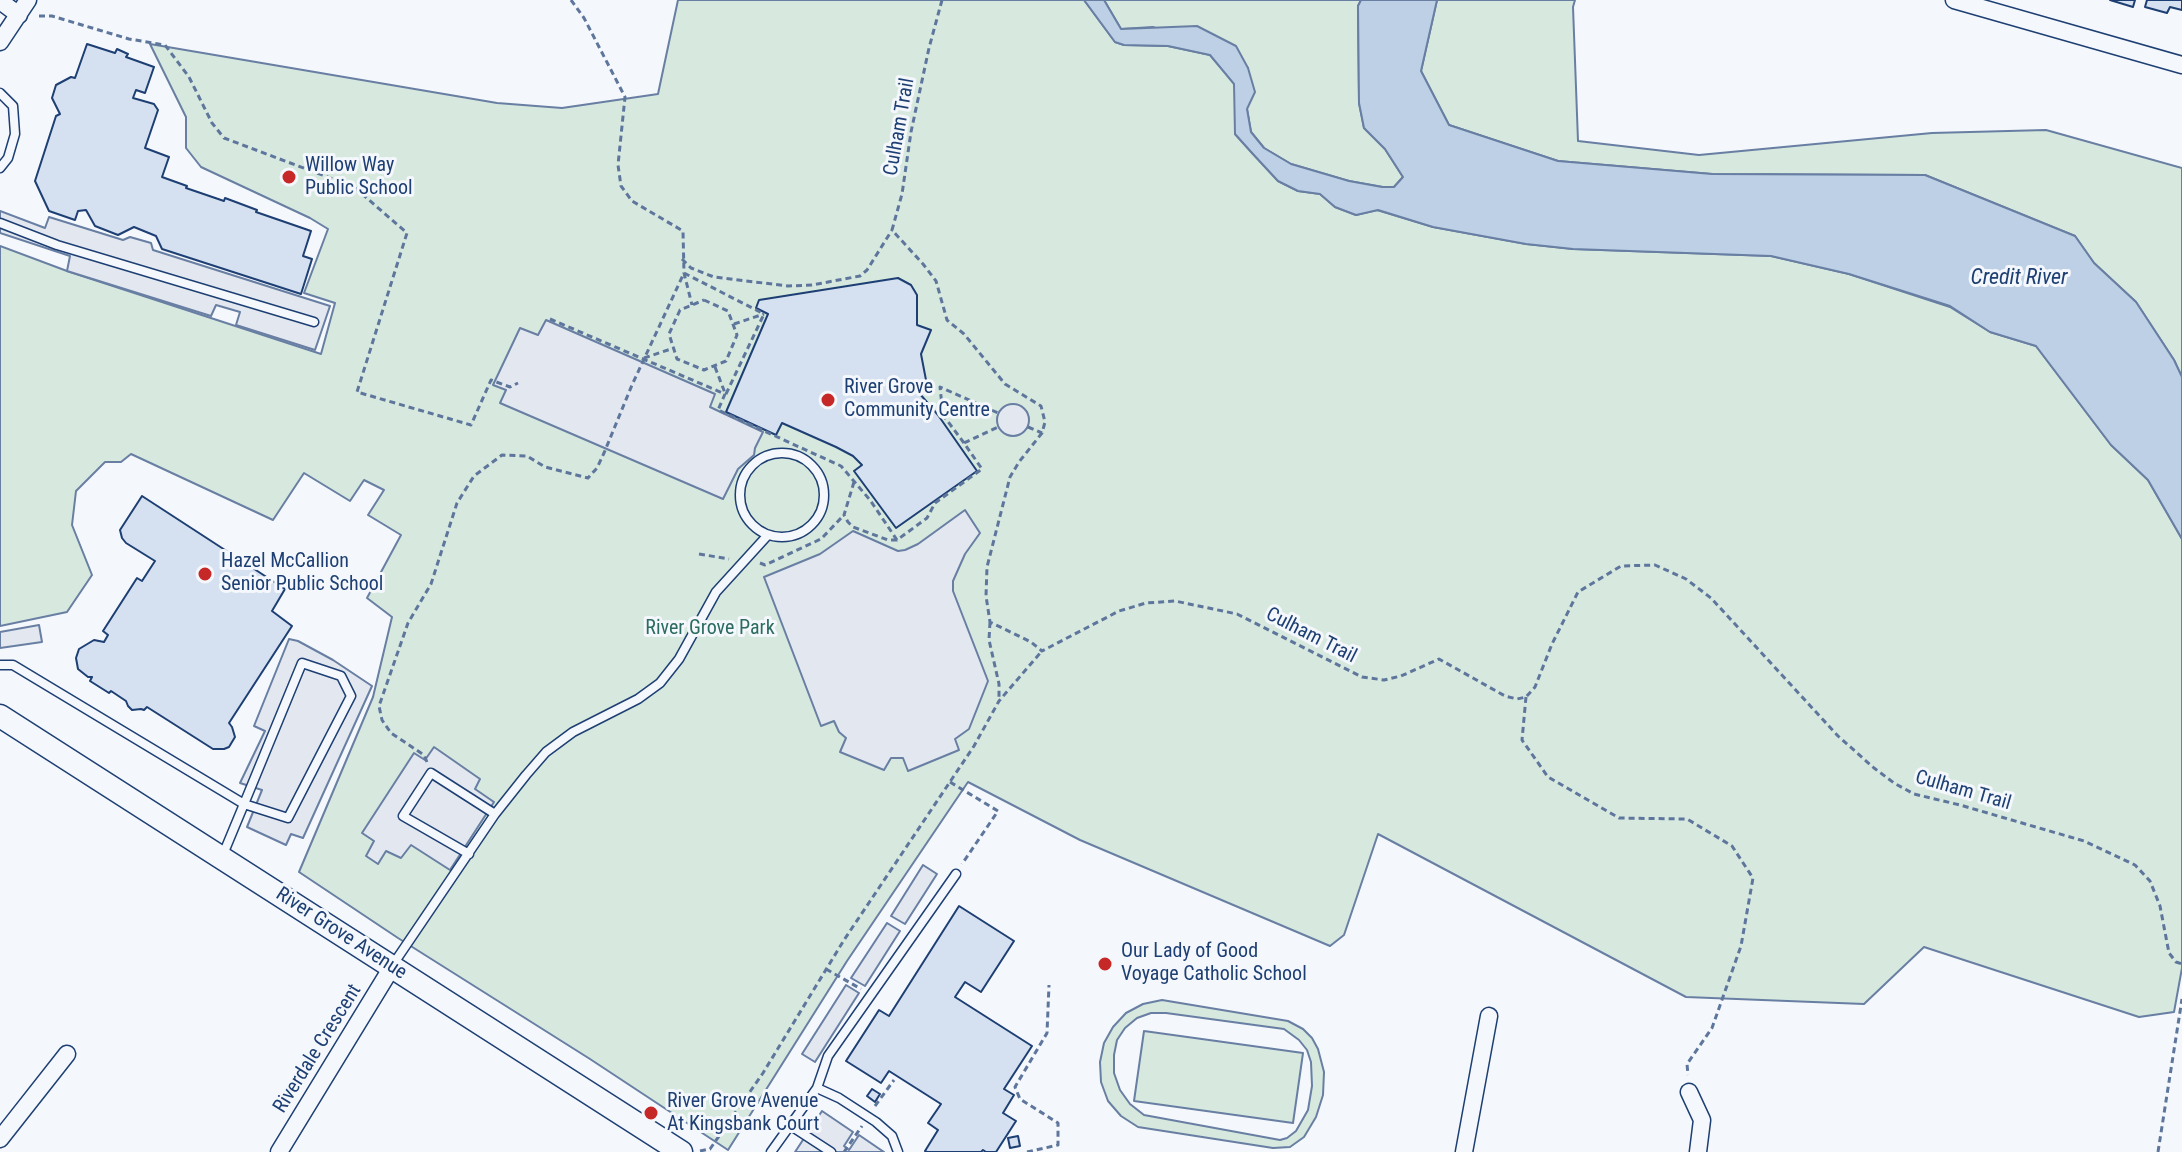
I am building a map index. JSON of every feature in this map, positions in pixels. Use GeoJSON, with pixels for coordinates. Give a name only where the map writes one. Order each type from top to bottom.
{"type":"FeatureCollection","features":[{"type":"Feature","properties":{"kind":"street"},"geometry":{"type":"LineString","coordinates":[[1954,0],[2182,65]]}},
{"type":"Feature","properties":{"kind":"street"},"geometry":{"type":"LineString","coordinates":[[0,1],[23,8],[0,42]]}},
{"type":"Feature","properties":{"kind":"street","name":"River Grove Avenue"},"geometry":{"type":"LineString","coordinates":[[0,716],[681,1152]]}},
{"type":"Feature","properties":{"kind":"street","name":"Riverdale Crescent"},"geometry":{"type":"LineString","coordinates":[[279,1152],[392,967]]}},
{"type":"Feature","properties":{"kind":"street"},"geometry":{"type":"LineString","coordinates":[[1464,1152],[1489,1016]]}},
{"type":"Feature","properties":{"kind":"street"},"geometry":{"type":"LineString","coordinates":[[0,1139],[67,1054]]}},
{"type":"Feature","properties":{"kind":"street"},"geometry":{"type":"LineString","coordinates":[[1689,1092],[1702,1120],[1698,1152]]}},
{"type":"Feature","properties":{"kind":"lane"},"geometry":{"type":"LineString","coordinates":[[0,93],[13,106],[15,134],[8,158],[0,168]]}},
{"type":"Feature","properties":{"kind":"lane"},"geometry":{"type":"LineString","coordinates":[[0,223],[57,245],[314,322]]}},
{"type":"Feature","properties":{"kind":"lane"},"geometry":{"type":"LineString","coordinates":[[779,452],[800,456],[816,469],[823,484],[825,496],[817,520],[789,538],[767,536],[756,531],[741,512],[741,481],[759,458],[779,452]]}},
{"type":"Feature","properties":{"kind":"lane"},"geometry":{"type":"LineString","coordinates":[[392,967],[495,814],[546,752],[573,732],[638,699],[660,683],[679,659],[716,592],[767,536]]}},
{"type":"Feature","properties":{"kind":"lane"},"geometry":{"type":"LineString","coordinates":[[0,665],[13,665],[244,804],[288,818],[351,696],[341,676],[302,663],[244,804],[222,858]]}},
{"type":"Feature","properties":{"kind":"lane"},"geometry":{"type":"LineString","coordinates":[[469,854],[403,816],[431,773],[495,814]]}},
{"type":"Feature","properties":{"kind":"lane"},"geometry":{"type":"LineString","coordinates":[[771,1152],[817,1088],[828,1056],[956,874]]}},
{"type":"Feature","properties":{"kind":"lane"},"geometry":{"type":"LineString","coordinates":[[817,1088],[876,1122],[892,1136],[898,1152]]}},
{"type":"Feature","properties":{"kind":"lane"},"geometry":{"type":"LineString","coordinates":[[791,1126],[831,1152]]}},
{"type":"Feature","properties":{"kind":"path"},"geometry":{"type":"LineString","coordinates":[[571,0],[584,18],[625,97],[618,165],[621,186],[632,201],[683,231],[682,259],[692,305]]}},
{"type":"Feature","properties":{"kind":"path","name":"Culham Trail"},"geometry":{"type":"LineString","coordinates":[[682,259],[691,268],[714,277],[788,286],[860,276],[867,270],[892,230],[902,194],[911,132],[929,48],[942,0]]}},
{"type":"Feature","properties":{"kind":"path"},"geometry":{"type":"LineString","coordinates":[[23,8],[129,39],[165,45],[189,77],[212,123],[224,138],[354,187],[407,233],[357,392],[471,425],[491,380],[510,387],[518,383]]}},
{"type":"Feature","properties":{"kind":"path"},"geometry":{"type":"LineString","coordinates":[[892,230],[936,281],[947,320],[964,334],[1005,384],[1041,406],[1045,422],[1042,433],[1010,477],[987,567],[989,640],[999,684],[999,701]]}},
{"type":"Feature","properties":{"kind":"path"},"geometry":{"type":"LineString","coordinates":[[684,273],[764,314]]}},
{"type":"Feature","properties":{"kind":"path"},"geometry":{"type":"LineString","coordinates":[[431,773],[424,755],[391,733],[382,720],[379,706],[408,623],[431,584],[457,503],[474,476],[502,455],[527,456],[545,467],[588,478],[597,468],[684,273]]}},
{"type":"Feature","properties":{"kind":"path"},"geometry":{"type":"LineString","coordinates":[[704,300],[728,311],[734,324],[737,335],[726,361],[704,370],[677,359],[669,334],[680,310],[704,300]]}},
{"type":"Feature","properties":{"kind":"path"},"geometry":{"type":"LineString","coordinates":[[734,324],[764,314]]}},
{"type":"Feature","properties":{"kind":"path"},"geometry":{"type":"LineString","coordinates":[[764,314],[718,410],[841,466],[870,500],[897,540]]}},
{"type":"Feature","properties":{"kind":"path"},"geometry":{"type":"LineString","coordinates":[[550,319],[725,394]]}},
{"type":"Feature","properties":{"kind":"path"},"geometry":{"type":"LineString","coordinates":[[644,358],[674,348]]}},
{"type":"Feature","properties":{"kind":"path"},"geometry":{"type":"LineString","coordinates":[[715,367],[725,394]]}},
{"type":"Feature","properties":{"kind":"path"},"geometry":{"type":"LineString","coordinates":[[844,515],[853,527],[888,540],[897,540],[927,518],[935,503],[982,469],[943,415],[940,387],[998,413]]}},
{"type":"Feature","properties":{"kind":"path"},"geometry":{"type":"LineString","coordinates":[[964,443],[998,427]]}},
{"type":"Feature","properties":{"kind":"path"},"geometry":{"type":"LineString","coordinates":[[1028,427],[1042,433]]}},
{"type":"Feature","properties":{"kind":"path"},"geometry":{"type":"LineString","coordinates":[[699,554],[765,565],[821,539],[844,515],[854,482]]}},
{"type":"Feature","properties":{"kind":"path","name":"Culham Trail"},"geometry":{"type":"LineString","coordinates":[[1042,651],[1119,611],[1146,603],[1175,601],[1237,614],[1362,677],[1384,680],[1439,659],[1505,696],[1517,699],[1526,697],[1535,687],[1578,592],[1621,566],[1655,565],[1686,579],[1711,598],[1838,736],[1894,783],[1914,794],[2084,841],[2135,865],[2150,881],[2160,906],[2169,953],[2182,964]]}},
{"type":"Feature","properties":{"kind":"path"},"geometry":{"type":"LineString","coordinates":[[693,1152],[710,1149],[763,1073],[826,969],[974,746],[999,701],[1042,651],[1031,642],[990,622]]}},
{"type":"Feature","properties":{"kind":"path"},"geometry":{"type":"LineString","coordinates":[[1526,697],[1522,740],[1548,777],[1619,818],[1687,819],[1732,846],[1753,878],[1741,946],[1712,1028],[1687,1064],[1689,1092]]}},
{"type":"Feature","properties":{"kind":"path"},"geometry":{"type":"LineString","coordinates":[[950,782],[998,811],[956,874]]}},
{"type":"Feature","properties":{"kind":"path"},"geometry":{"type":"LineString","coordinates":[[826,969],[871,995]]}},
{"type":"Feature","properties":{"kind":"path"},"geometry":{"type":"LineString","coordinates":[[1027,1152],[1058,1145],[1058,1123],[1020,1099],[1015,1087],[1047,1033],[1049,985]]}},
{"type":"Feature","properties":{"kind":"path"},"geometry":{"type":"LineString","coordinates":[[2158,1152],[2182,999]]}},
{"type":"Feature","properties":{"kind":"green space","name":"River Grove Park"},"geometry":{"type":"Polygon","coordinates":[[[678,0],[1084,0],[1115,42],[1168,46],[1210,55],[1235,84],[1235,134],[1253,154],[1278,181],[1298,191],[1320,194],[1335,207],[1356,215],[1377,210],[1433,227],[1573,249],[1771,256],[1849,274],[1950,307],[1990,332],[2036,346],[2111,445],[2148,480],[2182,539],[2182,968],[2174,1012],[2139,1017],[1924,947],[1864,1004],[1686,997],[1378,834],[1344,935],[1330,946],[1080,840],[968,782],[847,961],[728,1150],[299,872],[373,697],[392,617],[367,598],[401,535],[368,515],[384,490],[364,480],[350,501],[304,473],[273,520],[131,454],[121,462],[105,462],[76,491],[72,525],[92,575],[67,612],[0,626],[0,246],[321,354],[335,303],[304,293],[328,229],[201,167],[186,148],[186,117],[150,44],[497,103],[562,108],[658,94],[678,0]]]}},
{"type":"Feature","properties":{"kind":"green space"},"geometry":{"type":"Polygon","coordinates":[[[1104,0],[1361,0],[1358,6],[1359,103],[1364,128],[1385,149],[1403,177],[1394,187],[1383,187],[1349,181],[1291,164],[1264,148],[1251,132],[1247,109],[1248,68],[1153,27],[1121,29],[1104,0]]]}},
{"type":"Feature","properties":{"kind":"green space"},"geometry":{"type":"Polygon","coordinates":[[[1437,0],[1575,0],[1578,141],[1699,155],[1932,133],[2046,130],[2182,168],[2182,377],[2136,302],[2094,263],[2075,236],[1925,175],[1712,174],[1558,161],[1449,125],[1421,71],[1437,0]]]}},
{"type":"Feature","properties":{"kind":"green space"},"geometry":{"type":"Polygon","coordinates":[[[1162,1000],[1288,1021],[1303,1029],[1318,1049],[1324,1072],[1323,1095],[1316,1117],[1304,1137],[1290,1147],[1273,1148],[1138,1127],[1121,1116],[1108,1101],[1101,1082],[1100,1062],[1104,1043],[1113,1027],[1126,1013],[1143,1004],[1162,1000]],[[1151,1013],[1137,1018],[1117,1040],[1114,1073],[1120,1090],[1130,1104],[1144,1115],[1280,1140],[1296,1131],[1308,1110],[1312,1086],[1311,1062],[1299,1040],[1284,1029],[1151,1013]]]}},
{"type":"Feature","properties":{"kind":"green space"},"geometry":{"type":"Polygon","coordinates":[[[1144,1031],[1303,1053],[1293,1123],[1134,1101],[1144,1031]]]}},
{"type":"Feature","properties":{"kind":"shaded area"},"geometry":{"type":"Polygon","coordinates":[[[0,211],[45,228],[49,217],[123,240],[130,237],[151,243],[153,250],[330,306],[315,350],[236,325],[240,312],[216,305],[211,316],[67,271],[70,256],[0,233],[0,211]]]}},
{"type":"Feature","properties":{"kind":"shaded area"},"geometry":{"type":"Polygon","coordinates":[[[546,320],[715,394],[710,407],[763,432],[754,455],[738,469],[723,499],[500,403],[506,390],[493,385],[520,328],[538,335],[546,320]]]}},
{"type":"Feature","properties":{"kind":"shaded area"},"geometry":{"type":"Polygon","coordinates":[[[1013,404],[1024,409],[1029,420],[1024,431],[1013,436],[1002,431],[997,420],[1002,409],[1013,404]]]}},
{"type":"Feature","properties":{"kind":"shaded area"},"geometry":{"type":"Polygon","coordinates":[[[965,510],[980,533],[965,554],[953,581],[953,591],[988,681],[969,729],[955,739],[959,750],[908,771],[903,758],[891,758],[884,770],[840,752],[846,738],[834,721],[821,726],[764,577],[820,554],[853,531],[898,551],[905,550],[965,510]]]}},
{"type":"Feature","properties":{"kind":"shaded area"},"geometry":{"type":"Polygon","coordinates":[[[39,625],[42,642],[0,648],[0,632],[39,625]]]}},
{"type":"Feature","properties":{"kind":"shaded area"},"geometry":{"type":"Polygon","coordinates":[[[289,639],[333,660],[372,686],[303,838],[291,834],[286,845],[247,827],[262,790],[240,783],[265,731],[254,726],[289,639]]]}},
{"type":"Feature","properties":{"kind":"shaded area"},"geometry":{"type":"Polygon","coordinates":[[[434,747],[480,779],[475,789],[494,802],[450,870],[411,845],[401,858],[386,851],[378,864],[366,856],[374,841],[362,833],[414,753],[425,760],[434,747]]]}},
{"type":"Feature","properties":{"kind":"shaded area"},"geometry":{"type":"Polygon","coordinates":[[[923,865],[937,874],[905,924],[891,916],[923,865]]]}},
{"type":"Feature","properties":{"kind":"shaded area"},"geometry":{"type":"Polygon","coordinates":[[[887,923],[900,931],[865,986],[851,978],[887,923]]]}},
{"type":"Feature","properties":{"kind":"shaded area"},"geometry":{"type":"Polygon","coordinates":[[[846,985],[859,993],[815,1062],[802,1054],[846,985]]]}},
{"type":"Feature","properties":{"kind":"shaded area"},"geometry":{"type":"Polygon","coordinates":[[[822,1111],[853,1132],[844,1146],[849,1150],[859,1135],[884,1152],[795,1152],[822,1111]]]}},
{"type":"Feature","properties":{"kind":"water","name":"Credit River"},"geometry":{"type":"Polygon","coordinates":[[[1084,0],[1104,0],[1121,29],[1197,26],[1236,46],[1248,68],[1255,92],[1247,109],[1251,132],[1264,148],[1291,164],[1349,181],[1394,187],[1403,177],[1385,149],[1364,128],[1359,103],[1358,6],[1361,0],[1437,0],[1421,71],[1449,125],[1558,161],[1712,174],[1925,175],[2075,236],[2094,263],[2136,302],[2182,377],[2182,539],[2148,480],[2111,445],[2036,346],[1990,332],[1950,306],[1849,274],[1771,256],[1573,249],[1433,227],[1378,210],[1356,215],[1335,207],[1320,194],[1298,191],[1278,181],[1253,154],[1235,134],[1234,84],[1210,55],[1168,46],[1115,42],[1084,0]]]}},
{"type":"Feature","properties":{"kind":"building"},"geometry":{"type":"Polygon","coordinates":[[[2110,0],[2135,0],[2133,7],[2110,0]]]}},
{"type":"Feature","properties":{"kind":"building"},"geometry":{"type":"Polygon","coordinates":[[[2147,0],[2182,0],[2182,10],[2170,7],[2167,13],[2145,7],[2147,0]]]}},
{"type":"Feature","properties":{"kind":"building"},"geometry":{"type":"Polygon","coordinates":[[[87,44],[115,53],[117,49],[128,54],[126,57],[154,67],[145,93],[136,90],[133,98],[154,104],[158,110],[145,148],[169,157],[162,177],[311,231],[303,256],[312,259],[301,294],[162,249],[156,236],[134,227],[118,235],[95,226],[86,210],[78,211],[75,220],[49,211],[35,181],[56,116],[60,114],[52,98],[56,85],[75,78],[87,44]]]}},
{"type":"Feature","properties":{"kind":"building","name":"River Grove Community Centre"},"geometry":{"type":"Polygon","coordinates":[[[898,278],[911,285],[917,295],[917,325],[931,330],[921,354],[926,380],[914,387],[977,471],[896,528],[854,471],[862,465],[853,456],[782,423],[776,435],[726,412],[768,314],[756,308],[759,300],[898,278]]]}},
{"type":"Feature","properties":{"kind":"building"},"geometry":{"type":"Polygon","coordinates":[[[142,496],[285,589],[272,611],[292,626],[229,723],[235,737],[224,749],[213,749],[147,707],[132,710],[126,701],[90,681],[92,677],[78,669],[76,658],[79,649],[94,640],[104,642],[108,635],[103,631],[137,578],[142,581],[155,561],[126,543],[120,530],[142,496]]]}},
{"type":"Feature","properties":{"kind":"building"},"geometry":{"type":"Polygon","coordinates":[[[959,906],[1014,941],[981,992],[965,982],[955,997],[1032,1046],[1004,1089],[1014,1095],[1003,1113],[1016,1121],[996,1152],[925,1151],[938,1130],[928,1123],[941,1104],[889,1071],[881,1083],[846,1061],[879,1010],[889,1016],[959,906]]]}},
{"type":"Feature","properties":{"kind":"building"},"geometry":{"type":"Polygon","coordinates":[[[872,1089],[880,1094],[875,1102],[867,1096],[872,1089]]]}},
{"type":"Feature","properties":{"kind":"building"},"geometry":{"type":"Polygon","coordinates":[[[1018,1136],[1020,1146],[1010,1148],[1008,1138],[1018,1136]]]}},
{"type":"Feature","properties":{"kind":"place","name":"Willow Way Public School"},"geometry":{"type":"Point","coordinates":[289,177]}},
{"type":"Feature","properties":{"kind":"place","name":"River Grove Community Centre"},"geometry":{"type":"Point","coordinates":[828,400]}},
{"type":"Feature","properties":{"kind":"place","name":"Hazel McCallion Senior Public School"},"geometry":{"type":"Point","coordinates":[205,574]}},
{"type":"Feature","properties":{"kind":"place","name":"Our Lady of Good Voyage Catholic School"},"geometry":{"type":"Point","coordinates":[1105,964]}},
{"type":"Feature","properties":{"kind":"place","name":"River Grove Avenue At Kingsbank Court"},"geometry":{"type":"Point","coordinates":[651,1113]}}]}
